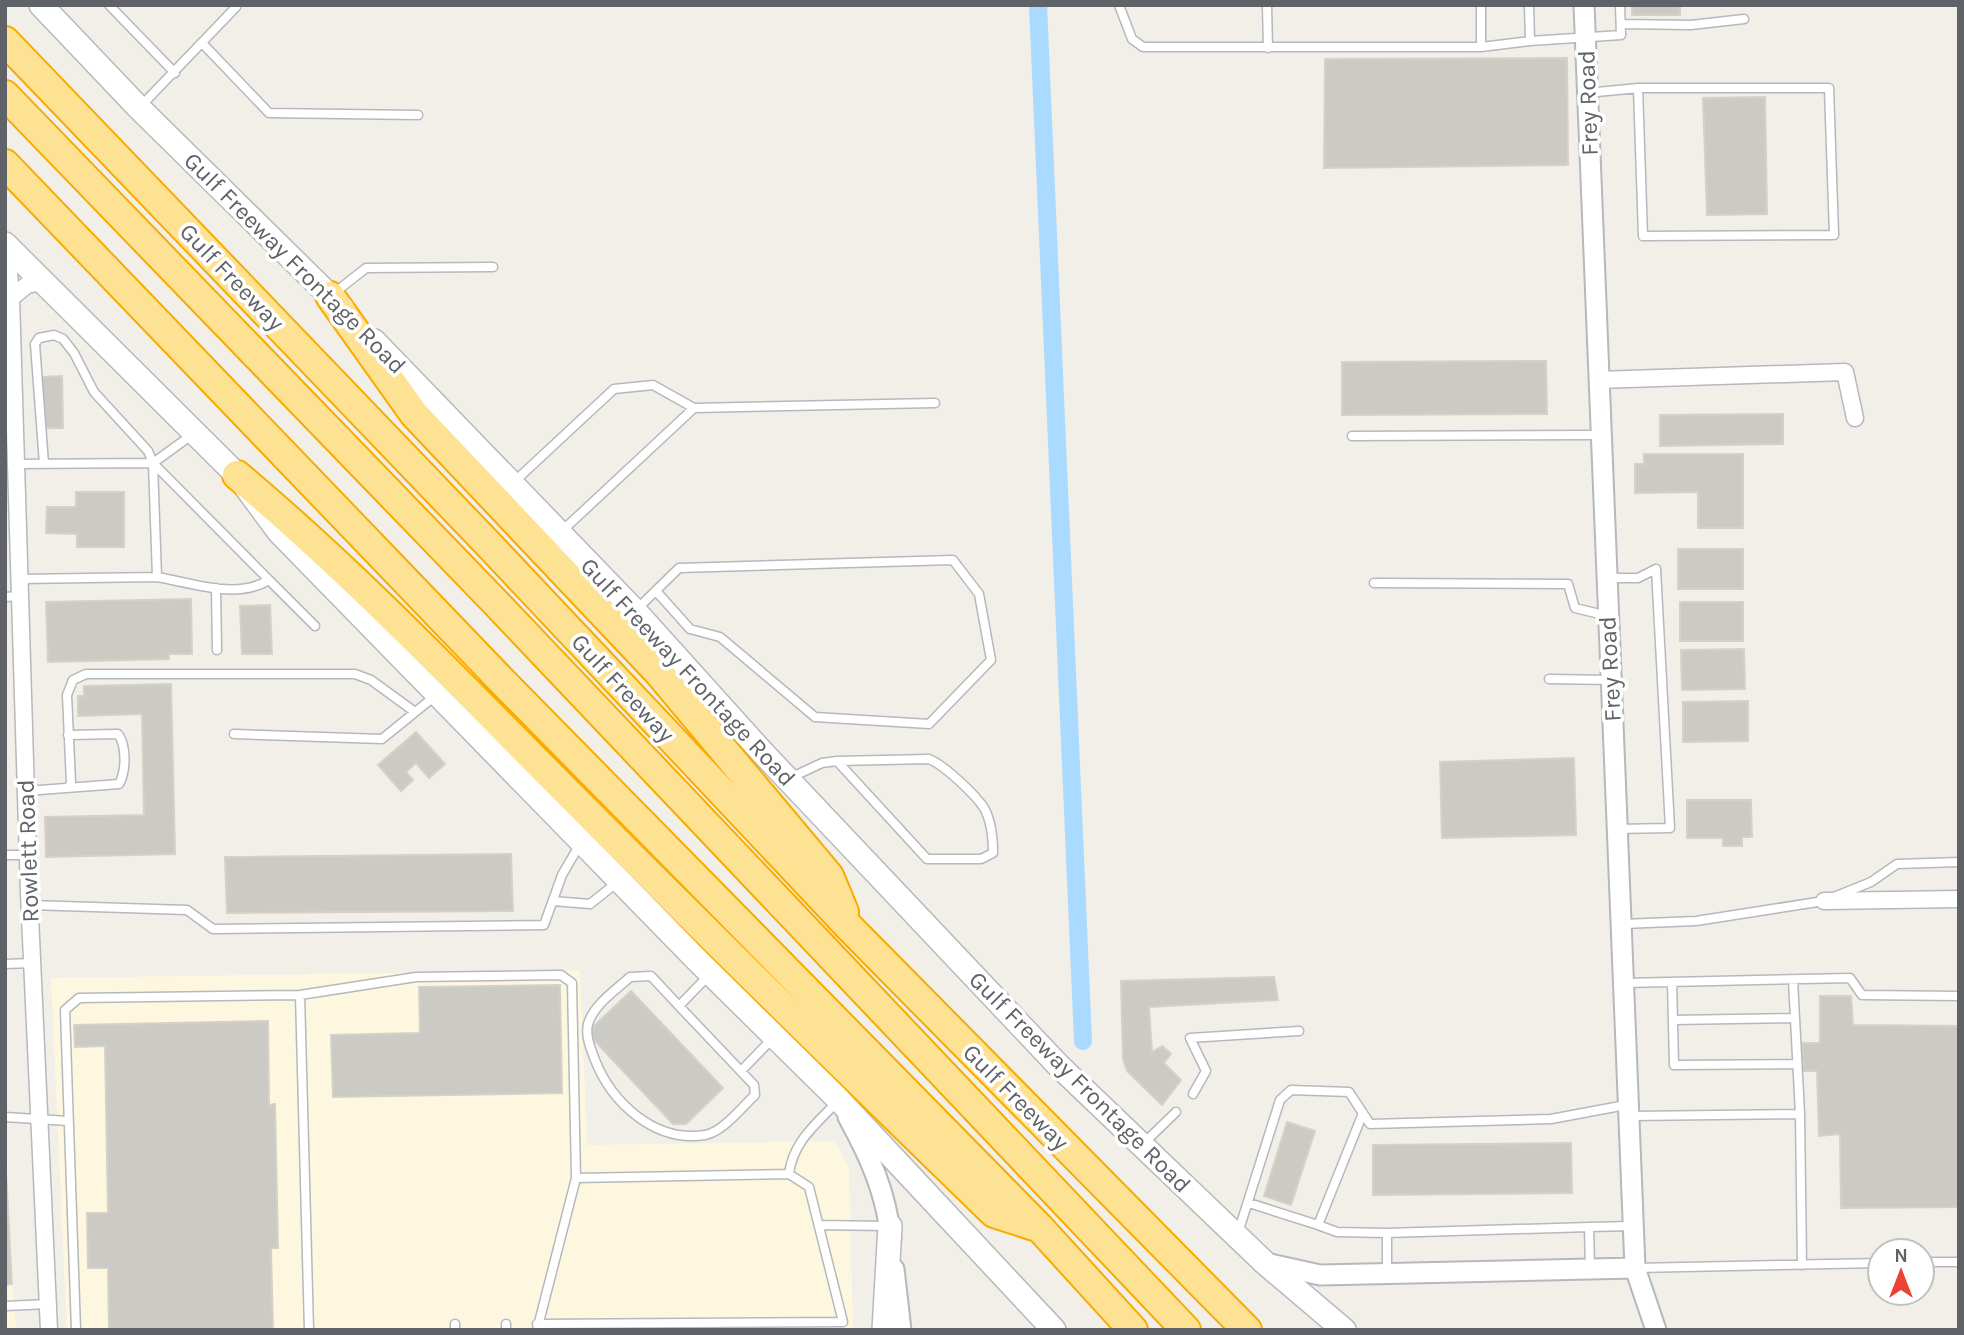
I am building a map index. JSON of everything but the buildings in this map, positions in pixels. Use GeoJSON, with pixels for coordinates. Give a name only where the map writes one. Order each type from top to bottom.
{"type":"FeatureCollection","features":[{"type":"Feature","properties":{"kind":"highway","name":"Gulf Freeway"},"geometry":{"type":"LineString","coordinates":[[5,41],[491,547],[850,928],[1247,1330]]}},
{"type":"Feature","properties":{"kind":"highway","name":"Gulf Freeway"},"geometry":{"type":"LineString","coordinates":[[5,95],[495,602],[1186,1330]]}},
{"type":"Feature","properties":{"kind":"highway"},"geometry":{"type":"LineString","coordinates":[[5,164],[491,670],[1039,1227],[1133,1330]]}},
{"type":"Feature","properties":{"kind":"highway"},"geometry":{"type":"LineString","coordinates":[[330,296],[414,414],[659,673],[829,876],[850,928]]}},
{"type":"Feature","properties":{"kind":"highway"},"geometry":{"type":"LineString","coordinates":[[237,475],[281,511],[457,681],[721,947],[994,1213],[1039,1227]]}},
{"type":"Feature","properties":{"kind":"main road","name":"Gulf Freeway Frontage Road"},"geometry":{"type":"LineString","coordinates":[[41,5],[139,108],[330,296],[635,611],[787,779],[1058,1065],[1265,1263],[1344,1330]]}},
{"type":"Feature","properties":{"kind":"main road"},"geometry":{"type":"LineString","coordinates":[[6,245],[237,475],[279,532],[619,881],[839,1100],[1054,1330]]}},
{"type":"Feature","properties":{"kind":"main road"},"geometry":{"type":"LineString","coordinates":[[884,1330],[890,1226]]}},
{"type":"Feature","properties":{"kind":"street","name":"Frey Road"},"geometry":{"type":"LineString","coordinates":[[1584,5],[1606,578],[1631,1110],[1635,1268],[1656,1330]]}},
{"type":"Feature","properties":{"kind":"street","name":"Rowlett Road"},"geometry":{"type":"LineString","coordinates":[[6,245],[11,298],[10,421],[16,464],[20,579],[13,596],[26,791],[49,1330]]}},
{"type":"Feature","properties":{"kind":"street"},"geometry":{"type":"LineString","coordinates":[[11,298],[27,285],[42,282]]}},
{"type":"Feature","properties":{"kind":"street"},"geometry":{"type":"LineString","coordinates":[[1598,380],[1845,372],[1855,418]]}},
{"type":"Feature","properties":{"kind":"street"},"geometry":{"type":"LineString","coordinates":[[1824,901],[1959,899]]}},
{"type":"Feature","properties":{"kind":"street"},"geometry":{"type":"LineString","coordinates":[[839,1100],[872,1161],[884,1194],[901,1330]]}},
{"type":"Feature","properties":{"kind":"street"},"geometry":{"type":"LineString","coordinates":[[1265,1263],[1320,1275],[1635,1268]]}},
{"type":"Feature","properties":{"kind":"lane"},"geometry":{"type":"LineString","coordinates":[[109,5],[175,73]]}},
{"type":"Feature","properties":{"kind":"lane"},"geometry":{"type":"LineString","coordinates":[[1119,5],[1132,39],[1143,47],[1268,48],[1481,47],[1621,35],[1620,5]]}},
{"type":"Feature","properties":{"kind":"lane"},"geometry":{"type":"LineString","coordinates":[[1268,5],[1268,48]]}},
{"type":"Feature","properties":{"kind":"lane"},"geometry":{"type":"LineString","coordinates":[[1481,5],[1481,47]]}},
{"type":"Feature","properties":{"kind":"lane"},"geometry":{"type":"LineString","coordinates":[[1529,5],[1530,41]]}},
{"type":"Feature","properties":{"kind":"lane"},"geometry":{"type":"LineString","coordinates":[[139,108],[236,7]]}},
{"type":"Feature","properties":{"kind":"lane"},"geometry":{"type":"LineString","coordinates":[[1621,24],[1691,25],[1744,19]]}},
{"type":"Feature","properties":{"kind":"lane"},"geometry":{"type":"LineString","coordinates":[[203,44],[269,113],[418,115]]}},
{"type":"Feature","properties":{"kind":"lane"},"geometry":{"type":"LineString","coordinates":[[1587,93],[1638,88],[1829,88],[1834,235],[1643,236],[1638,88]]}},
{"type":"Feature","properties":{"kind":"lane"},"geometry":{"type":"LineString","coordinates":[[330,296],[366,268],[493,267]]}},
{"type":"Feature","properties":{"kind":"lane"},"geometry":{"type":"LineString","coordinates":[[44,464],[36,349],[39,338],[54,335],[63,339],[75,353],[94,392],[148,451],[153,463],[157,577]]}},
{"type":"Feature","properties":{"kind":"lane"},"geometry":{"type":"LineString","coordinates":[[512,484],[614,389],[653,385],[694,408],[935,402]]}},
{"type":"Feature","properties":{"kind":"lane"},"geometry":{"type":"LineString","coordinates":[[559,533],[694,408]]}},
{"type":"Feature","properties":{"kind":"lane"},"geometry":{"type":"LineString","coordinates":[[16,464],[153,463],[194,433]]}},
{"type":"Feature","properties":{"kind":"lane"},"geometry":{"type":"LineString","coordinates":[[1352,436],[1600,435]]}},
{"type":"Feature","properties":{"kind":"lane"},"geometry":{"type":"LineString","coordinates":[[153,463],[315,626]]}},
{"type":"Feature","properties":{"kind":"lane"},"geometry":{"type":"LineString","coordinates":[[635,611],[680,568],[953,560],[979,594],[991,660],[929,724],[815,717],[720,637],[690,629],[656,591]]}},
{"type":"Feature","properties":{"kind":"lane"},"geometry":{"type":"LineString","coordinates":[[1606,578],[1638,578],[1656,569],[1670,828],[1617,829]]}},
{"type":"Feature","properties":{"kind":"lane"},"geometry":{"type":"LineString","coordinates":[[20,579],[157,577],[216,588],[249,590],[269,580]]}},
{"type":"Feature","properties":{"kind":"lane"},"geometry":{"type":"LineString","coordinates":[[1374,583],[1567,584],[1574,608],[1608,616]]}},
{"type":"Feature","properties":{"kind":"lane"},"geometry":{"type":"LineString","coordinates":[[216,588],[217,650]]}},
{"type":"Feature","properties":{"kind":"lane"},"geometry":{"type":"LineString","coordinates":[[68,788],[71,783],[69,686],[86,674],[355,674],[371,680],[415,712]]}},
{"type":"Feature","properties":{"kind":"lane"},"geometry":{"type":"LineString","coordinates":[[1549,679],[1611,680]]}},
{"type":"Feature","properties":{"kind":"lane"},"geometry":{"type":"LineString","coordinates":[[234,734],[382,739],[437,694]]}},
{"type":"Feature","properties":{"kind":"lane"},"geometry":{"type":"LineString","coordinates":[[26,791],[119,784],[123,776],[123,758],[122,739],[118,734],[68,736]]}},
{"type":"Feature","properties":{"kind":"lane"},"geometry":{"type":"LineString","coordinates":[[787,779],[822,763],[837,761],[929,759],[940,764],[984,808],[993,832],[993,853],[981,859],[927,859],[837,761]]}},
{"type":"Feature","properties":{"kind":"lane"},"geometry":{"type":"LineString","coordinates":[[30,905],[187,910],[213,929],[544,925],[562,875],[581,841]]}},
{"type":"Feature","properties":{"kind":"lane"},"geometry":{"type":"LineString","coordinates":[[5,855],[28,855]]}},
{"type":"Feature","properties":{"kind":"lane"},"geometry":{"type":"LineString","coordinates":[[1621,924],[1696,921],[1824,901],[1871,882],[1897,864],[1959,862]]}},
{"type":"Feature","properties":{"kind":"lane"},"geometry":{"type":"LineString","coordinates":[[553,901],[590,904],[619,881]]}},
{"type":"Feature","properties":{"kind":"lane"},"geometry":{"type":"LineString","coordinates":[[5,964],[33,963]]}},
{"type":"Feature","properties":{"kind":"lane"},"geometry":{"type":"LineString","coordinates":[[679,1006],[711,973]]}},
{"type":"Feature","properties":{"kind":"lane"},"geometry":{"type":"LineString","coordinates":[[76,1330],[65,1010],[79,998],[300,995],[416,977],[561,975],[572,984],[576,1178],[537,1327],[843,1327],[809,1187],[789,1174],[576,1178]]}},
{"type":"Feature","properties":{"kind":"lane"},"geometry":{"type":"LineString","coordinates":[[630,976],[651,976],[679,1006],[754,1085],[755,1095],[707,1135],[678,1135],[638,1119],[605,1084],[588,1042],[588,1025],[595,1009],[630,976]]}},
{"type":"Feature","properties":{"kind":"lane"},"geometry":{"type":"LineString","coordinates":[[1624,983],[1850,978],[1861,995],[1959,996]]}},
{"type":"Feature","properties":{"kind":"lane"},"geometry":{"type":"LineString","coordinates":[[1793,980],[1800,1114],[1802,1265]]}},
{"type":"Feature","properties":{"kind":"lane"},"geometry":{"type":"LineString","coordinates":[[1672,982],[1674,1065],[1797,1065]]}},
{"type":"Feature","properties":{"kind":"lane"},"geometry":{"type":"LineString","coordinates":[[300,995],[309,1330]]}},
{"type":"Feature","properties":{"kind":"lane"},"geometry":{"type":"LineString","coordinates":[[1673,1020],[1795,1018]]}},
{"type":"Feature","properties":{"kind":"lane"},"geometry":{"type":"LineString","coordinates":[[1193,1094],[1206,1071],[1190,1038],[1299,1031]]}},
{"type":"Feature","properties":{"kind":"lane"},"geometry":{"type":"LineString","coordinates":[[741,1071],[775,1036]]}},
{"type":"Feature","properties":{"kind":"lane"},"geometry":{"type":"LineString","coordinates":[[1236,1236],[1249,1203],[1280,1100],[1291,1090],[1349,1092],[1370,1124],[1551,1119],[1631,1110],[1800,1114]]}},
{"type":"Feature","properties":{"kind":"lane"},"geometry":{"type":"LineString","coordinates":[[789,1174],[792,1155],[804,1136],[839,1100]]}},
{"type":"Feature","properties":{"kind":"lane"},"geometry":{"type":"LineString","coordinates":[[1142,1146],[1176,1112]]}},
{"type":"Feature","properties":{"kind":"lane"},"geometry":{"type":"LineString","coordinates":[[1318,1225],[1363,1113]]}},
{"type":"Feature","properties":{"kind":"lane"},"geometry":{"type":"LineString","coordinates":[[5,1117],[68,1121]]}},
{"type":"Feature","properties":{"kind":"lane"},"geometry":{"type":"LineString","coordinates":[[1249,1203],[1337,1232],[1634,1226]]}},
{"type":"Feature","properties":{"kind":"lane"},"geometry":{"type":"LineString","coordinates":[[819,1225],[890,1226]]}},
{"type":"Feature","properties":{"kind":"lane"},"geometry":{"type":"LineString","coordinates":[[1589,1227],[1590,1271]]}},
{"type":"Feature","properties":{"kind":"lane"},"geometry":{"type":"LineString","coordinates":[[1387,1233],[1387,1275]]}},
{"type":"Feature","properties":{"kind":"lane"},"geometry":{"type":"LineString","coordinates":[[1936,1262],[1959,1262]]}},
{"type":"Feature","properties":{"kind":"lane"},"geometry":{"type":"LineString","coordinates":[[1635,1268],[1866,1263]]}},
{"type":"Feature","properties":{"kind":"lane"},"geometry":{"type":"LineString","coordinates":[[5,1306],[48,1304]]}},
{"type":"Feature","properties":{"kind":"shaded area"},"geometry":{"type":"Polygon","coordinates":[[[580,970],[587,1145],[835,1141],[849,1168],[853,1330],[67,1330],[51,978],[580,970]]]}},
{"type":"Feature","properties":{"kind":"shaded area"},"geometry":{"type":"Polygon","coordinates":[[[5,1119],[15,1316],[16,1330],[5,1330],[5,1119]]]}},
{"type":"Feature","properties":{"kind":"waterway"},"geometry":{"type":"LineString","coordinates":[[1038,5],[1083,1041]]}}]}
